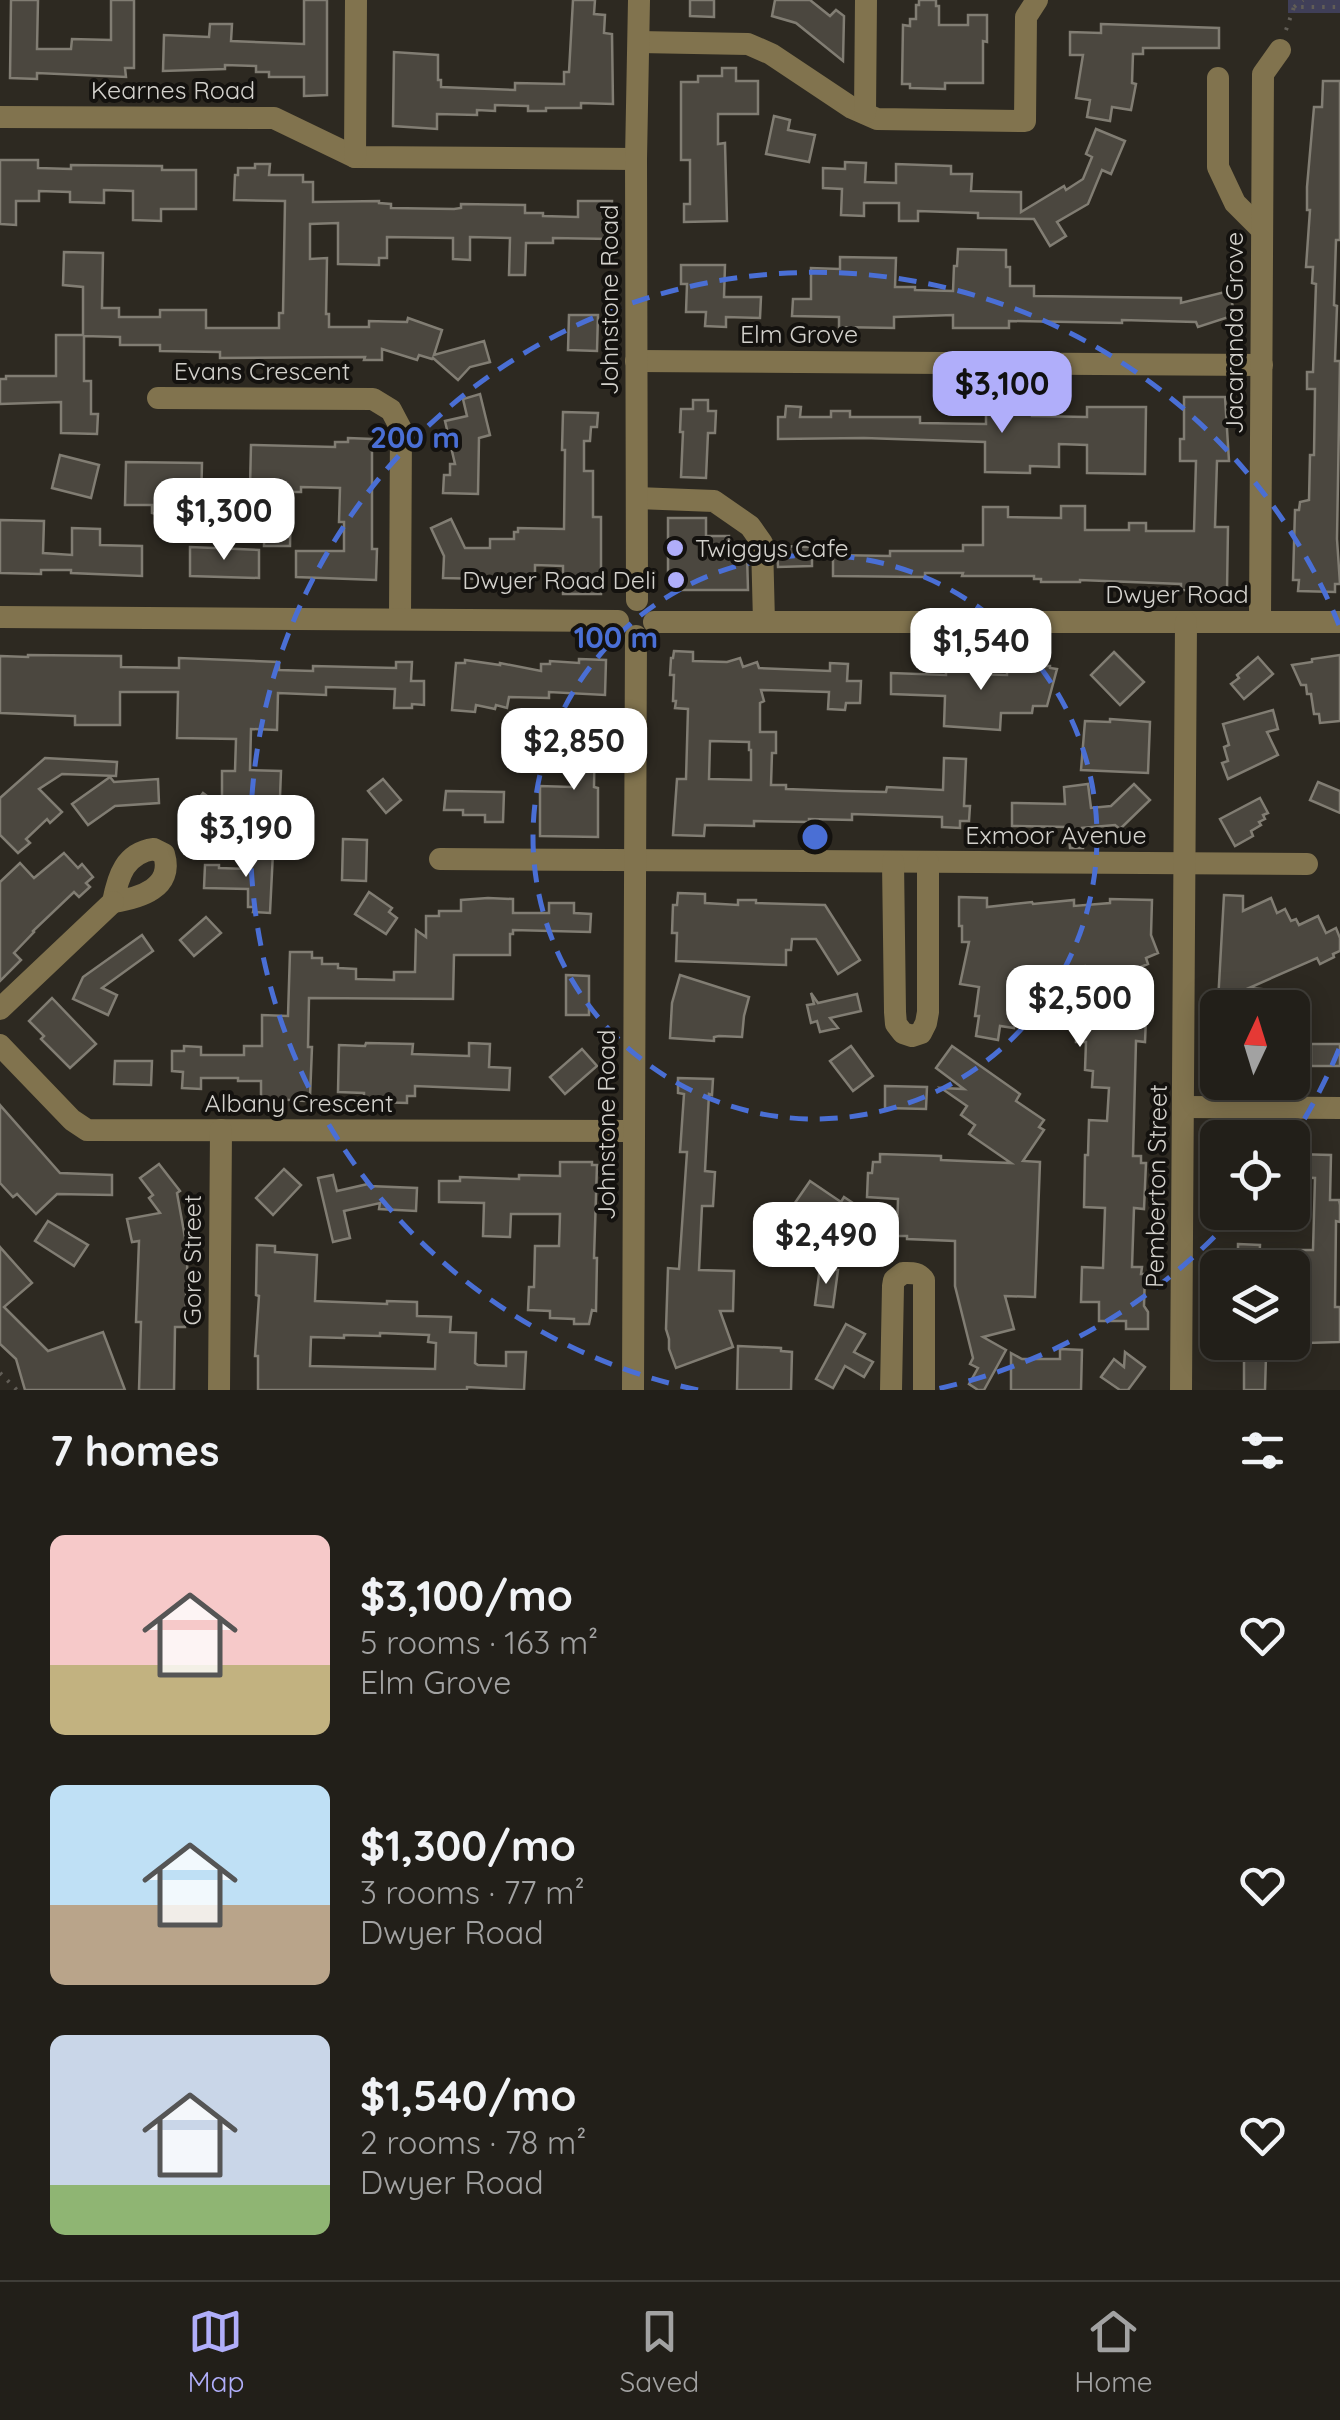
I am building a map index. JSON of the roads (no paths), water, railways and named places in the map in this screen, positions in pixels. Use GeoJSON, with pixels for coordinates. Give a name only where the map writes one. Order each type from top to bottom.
{"type":"FeatureCollection","features":[{"type":"Feature","properties":{"kind":"street"},"geometry":{"type":"LineString","coordinates":[[355,157],[356,0]]}},
{"type":"Feature","properties":{"kind":"street","name":"Johnstone Road"},"geometry":{"type":"LineString","coordinates":[[637,600],[639,0]]}},
{"type":"Feature","properties":{"kind":"street"},"geometry":{"type":"LineString","coordinates":[[865,113],[866,0]]}},
{"type":"Feature","properties":{"kind":"street"},"geometry":{"type":"LineString","coordinates":[[639,42],[748,44],[771,54],[852,108],[877,118],[1030,128],[1026,17],[1038,0]]}},
{"type":"Feature","properties":{"kind":"street","name":"Jacaranda Grove"},"geometry":{"type":"LineString","coordinates":[[1260,621],[1263,74],[1280,50]]}},
{"type":"Feature","properties":{"kind":"street"},"geometry":{"type":"LineString","coordinates":[[1218,78],[1218,168],[1235,203],[1262,230]]}},
{"type":"Feature","properties":{"kind":"street","name":"Kearnes Road"},"geometry":{"type":"LineString","coordinates":[[0,117],[274,118],[355,157],[636,159]]}},
{"type":"Feature","properties":{"kind":"street","name":"Elm Grove"},"geometry":{"type":"LineString","coordinates":[[636,360],[1262,365]]}},
{"type":"Feature","properties":{"kind":"street","name":"Evans Crescent"},"geometry":{"type":"LineString","coordinates":[[158,398],[372,399],[391,410],[401,429],[400,620]]}},
{"type":"Feature","properties":{"kind":"street"},"geometry":{"type":"LineString","coordinates":[[637,498],[714,501],[750,526],[762,543],[764,622]]}},
{"type":"Feature","properties":{"kind":"street"},"geometry":{"type":"LineString","coordinates":[[637,600],[649,604],[652,610],[645,629],[624,632],[618,620],[625,604],[637,600]]}},
{"type":"Feature","properties":{"kind":"street"},"geometry":{"type":"LineString","coordinates":[[0,617],[618,620]]}},
{"type":"Feature","properties":{"kind":"street","name":"Dwyer Road"},"geometry":{"type":"LineString","coordinates":[[645,629],[764,622],[1340,622]]}},
{"type":"Feature","properties":{"kind":"street","name":"Pemberton Street"},"geometry":{"type":"LineString","coordinates":[[1181,1390],[1186,622]]}},
{"type":"Feature","properties":{"kind":"street","name":"Johnstone Road"},"geometry":{"type":"LineString","coordinates":[[633,1390],[636,861],[645,629]]}},
{"type":"Feature","properties":{"kind":"street"},"geometry":{"type":"LineString","coordinates":[[440,860],[636,861]]}},
{"type":"Feature","properties":{"kind":"street","name":"Exmoor Avenue"},"geometry":{"type":"LineString","coordinates":[[636,861],[1184,864]]}},
{"type":"Feature","properties":{"kind":"street"},"geometry":{"type":"LineString","coordinates":[[893,862],[896,1024],[903,1034],[912,1036],[920,1033],[928,1012],[928,862]]}},
{"type":"Feature","properties":{"kind":"street"},"geometry":{"type":"LineString","coordinates":[[1184,864],[1308,864]]}},
{"type":"Feature","properties":{"kind":"street"},"geometry":{"type":"LineString","coordinates":[[0,1008],[114,902]]}},
{"type":"Feature","properties":{"kind":"street","name":"Albany Crescent"},"geometry":{"type":"LineString","coordinates":[[0,1045],[72,1120],[87,1130],[633,1132]]}},
{"type":"Feature","properties":{"kind":"street"},"geometry":{"type":"LineString","coordinates":[[1184,1106],[1340,1108]]}},
{"type":"Feature","properties":{"kind":"street","name":"Gore Street"},"geometry":{"type":"LineString","coordinates":[[219,1390],[221,1130]]}},
{"type":"Feature","properties":{"kind":"street"},"geometry":{"type":"LineString","coordinates":[[891,1390],[893,1286],[902,1273],[915,1273],[924,1280],[924,1390]]}},
{"type":"Feature","properties":{"kind":"place","name":"Twiggys Cafe"},"geometry":{"type":"Point","coordinates":[675,548]}},
{"type":"Feature","properties":{"kind":"place","name":"Dwyer Road Deli"},"geometry":{"type":"Point","coordinates":[676,580]}}]}
